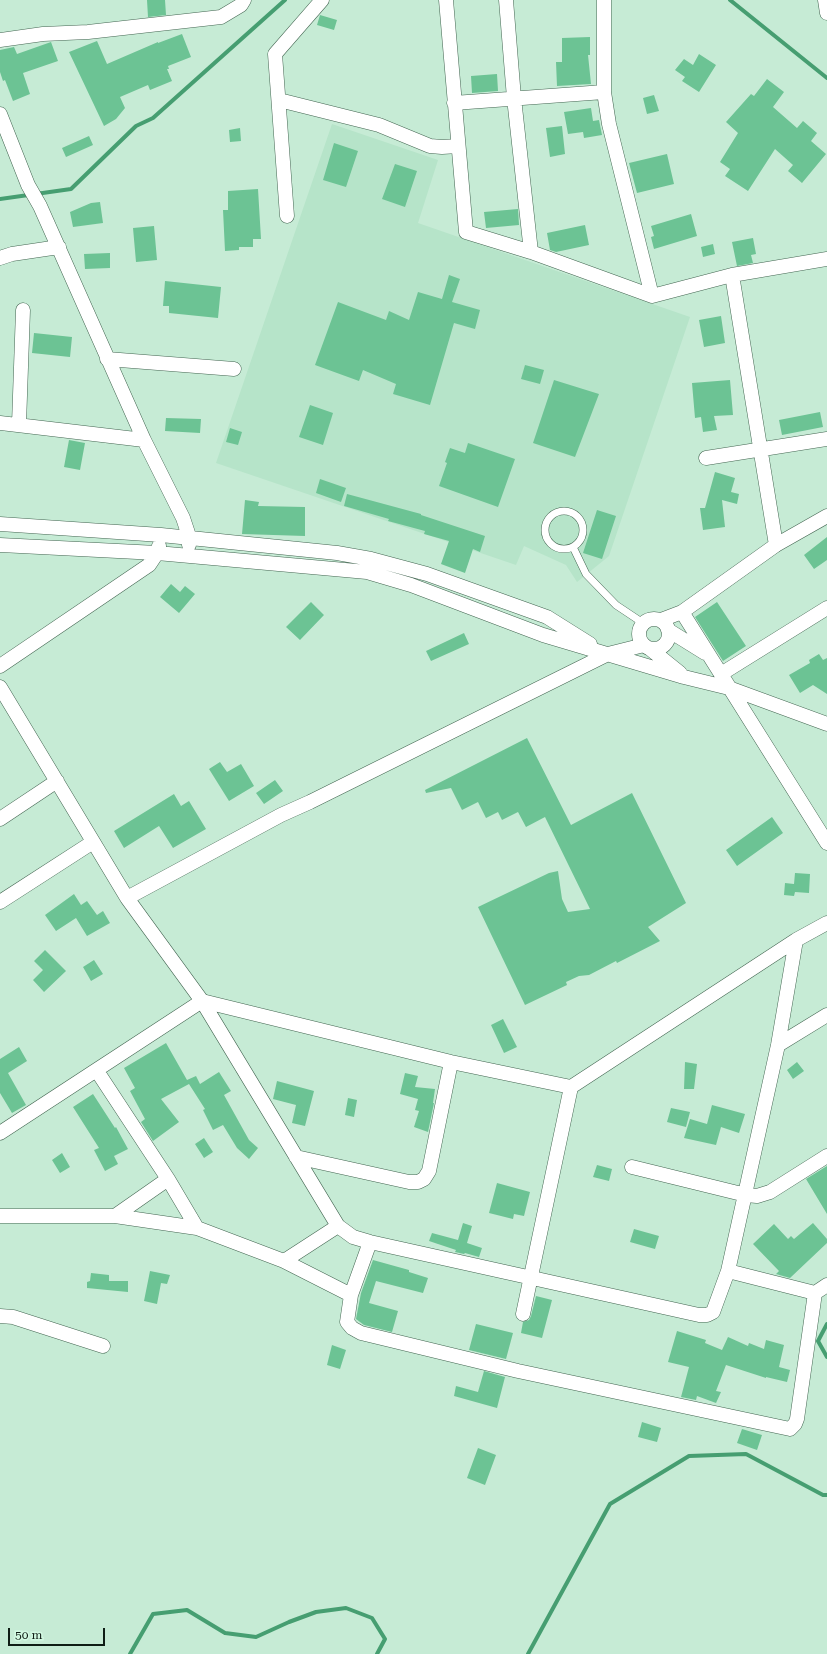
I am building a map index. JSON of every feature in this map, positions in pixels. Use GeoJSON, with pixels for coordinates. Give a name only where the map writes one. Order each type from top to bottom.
{"type":"FeatureCollection","features":[{"type":"Feature","properties":{"kind":"street"},"geometry":{"type":"LineString","coordinates":[[0,40],[43,34],[88,32],[221,17],[241,5],[244,0]]}},
{"type":"Feature","properties":{"kind":"street"},"geometry":{"type":"LineString","coordinates":[[287,216],[275,54],[322,0]]}},
{"type":"Feature","properties":{"kind":"street"},"geometry":{"type":"LineString","coordinates":[[446,0],[466,232],[531,252],[652,296],[732,275],[827,259]]}},
{"type":"Feature","properties":{"kind":"street"},"geometry":{"type":"LineString","coordinates":[[506,0],[514,98],[531,252]]}},
{"type":"Feature","properties":{"kind":"street"},"geometry":{"type":"LineString","coordinates":[[604,0],[604,92],[609,124],[652,296]]}},
{"type":"Feature","properties":{"kind":"street"},"geometry":{"type":"LineString","coordinates":[[825,0],[827,13]]}},
{"type":"Feature","properties":{"kind":"street"},"geometry":{"type":"LineString","coordinates":[[454,103],[604,92]]}},
{"type":"Feature","properties":{"kind":"street"},"geometry":{"type":"LineString","coordinates":[[279,100],[379,125],[430,146],[458,146]]}},
{"type":"Feature","properties":{"kind":"street"},"geometry":{"type":"LineString","coordinates":[[0,114],[28,185],[40,206],[59,247],[107,359],[144,440],[183,518],[189,538],[188,556]]}},
{"type":"Feature","properties":{"kind":"street"},"geometry":{"type":"LineString","coordinates":[[0,258],[12,254],[59,247]]}},
{"type":"Feature","properties":{"kind":"street"},"geometry":{"type":"LineString","coordinates":[[732,275],[776,545]]}},
{"type":"Feature","properties":{"kind":"street"},"geometry":{"type":"LineString","coordinates":[[19,424],[23,310]]}},
{"type":"Feature","properties":{"kind":"street"},"geometry":{"type":"LineString","coordinates":[[107,359],[234,369]]}},
{"type":"Feature","properties":{"kind":"street"},"geometry":{"type":"LineString","coordinates":[[0,423],[19,424],[144,440]]}},
{"type":"Feature","properties":{"kind":"street"},"geometry":{"type":"LineString","coordinates":[[706,458],[827,439]]}},
{"type":"Feature","properties":{"kind":"street"},"geometry":{"type":"LineString","coordinates":[[665,625],[776,545],[827,516]]}},
{"type":"Feature","properties":{"kind":"street"},"geometry":{"type":"LineString","coordinates":[[0,524],[161,535],[371,558],[427,574],[547,617],[608,654]]}},
{"type":"Feature","properties":{"kind":"street"},"geometry":{"type":"LineString","coordinates":[[0,666],[149,565],[158,553],[161,535]]}},
{"type":"Feature","properties":{"kind":"street"},"geometry":{"type":"LineString","coordinates":[[0,545],[158,553],[367,572],[411,585],[543,634],[684,677],[729,688],[827,724]]}},
{"type":"Feature","properties":{"kind":"street"},"geometry":{"type":"LineString","coordinates":[[721,674],[826,611]]}},
{"type":"Feature","properties":{"kind":"street"},"geometry":{"type":"LineString","coordinates":[[682,612],[827,843]]}},
{"type":"Feature","properties":{"kind":"street"},"geometry":{"type":"LineString","coordinates":[[684,677],[640,640],[638,634],[643,623],[649,619],[655,618],[709,656]]}},
{"type":"Feature","properties":{"kind":"street"},"geometry":{"type":"LineString","coordinates":[[127,898],[281,815],[608,654],[647,647],[656,649],[662,646],[666,642],[668,636],[665,625]]}},
{"type":"Feature","properties":{"kind":"street"},"geometry":{"type":"LineString","coordinates":[[2,693],[127,898],[202,1001],[338,1226],[353,1236],[370,1242],[699,1315],[707,1315],[713,1312],[728,1271],[746,1195],[778,1045],[796,940]]}},
{"type":"Feature","properties":{"kind":"street"},"geometry":{"type":"LineString","coordinates":[[0,819],[57,781]]}},
{"type":"Feature","properties":{"kind":"street"},"geometry":{"type":"LineString","coordinates":[[0,902],[93,842]]}},
{"type":"Feature","properties":{"kind":"street"},"geometry":{"type":"LineString","coordinates":[[523,1314],[571,1087],[796,940],[827,923]]}},
{"type":"Feature","properties":{"kind":"street"},"geometry":{"type":"LineString","coordinates":[[0,1133],[202,1001],[452,1062],[571,1087]]}},
{"type":"Feature","properties":{"kind":"street"},"geometry":{"type":"LineString","coordinates":[[778,1045],[827,1015]]}},
{"type":"Feature","properties":{"kind":"street"},"geometry":{"type":"LineString","coordinates":[[296,1157],[409,1182],[418,1182],[424,1179],[429,1171],[452,1062]]}},
{"type":"Feature","properties":{"kind":"street"},"geometry":{"type":"LineString","coordinates":[[97,1071],[168,1179],[197,1228]]}},
{"type":"Feature","properties":{"kind":"street"},"geometry":{"type":"LineString","coordinates":[[632,1168],[746,1195],[757,1196],[770,1192],[827,1156]]}},
{"type":"Feature","properties":{"kind":"street"},"geometry":{"type":"LineString","coordinates":[[115,1216],[168,1179]]}},
{"type":"Feature","properties":{"kind":"street"},"geometry":{"type":"LineString","coordinates":[[0,1216],[115,1216],[197,1228],[284,1261],[351,1295]]}},
{"type":"Feature","properties":{"kind":"street"},"geometry":{"type":"LineString","coordinates":[[284,1261],[338,1226]]}},
{"type":"Feature","properties":{"kind":"street"},"geometry":{"type":"LineString","coordinates":[[370,1242],[351,1295],[347,1322],[352,1328],[362,1333],[518,1371],[790,1429],[795,1424],[797,1418],[815,1293]]}},
{"type":"Feature","properties":{"kind":"street"},"geometry":{"type":"LineString","coordinates":[[728,1271],[815,1293],[827,1285]]}},
{"type":"Feature","properties":{"kind":"street"},"geometry":{"type":"LineString","coordinates":[[0,1316],[13,1317],[103,1346]]}},
{"type":"Feature","properties":{"kind":"lane"},"geometry":{"type":"LineString","coordinates":[[564,511],[574,513],[581,521],[583,530],[580,540],[573,547],[564,549],[554,546],[547,539],[545,530],[546,525],[548,520],[555,513],[564,511]]}},
{"type":"Feature","properties":{"kind":"lane"},"geometry":{"type":"LineString","coordinates":[[573,547],[586,574],[616,605],[643,623]]}},
{"type":"Feature","properties":{"kind":"shaded area"},"geometry":{"type":"Polygon","coordinates":[[[332,124],[438,160],[418,223],[690,317],[609,556],[577,582],[566,565],[524,546],[516,565],[216,463],[332,124]]]}},
{"type":"Feature","properties":{"kind":"building"},"geometry":{"type":"Polygon","coordinates":[[[147,0],[165,0],[166,15],[148,17],[147,0]]]}},
{"type":"Feature","properties":{"kind":"building"},"geometry":{"type":"Polygon","coordinates":[[[320,15],[337,20],[334,30],[317,25],[320,15]]]}},
{"type":"Feature","properties":{"kind":"building"},"geometry":{"type":"Polygon","coordinates":[[[182,34],[191,57],[168,66],[169,69],[167,69],[172,81],[150,90],[148,85],[120,97],[125,108],[116,119],[104,126],[69,52],[97,41],[107,64],[158,42],[182,34]]]}},
{"type":"Feature","properties":{"kind":"building"},"geometry":{"type":"Polygon","coordinates":[[[590,37],[590,55],[588,55],[591,84],[557,86],[556,62],[562,62],[562,38],[590,37]]]}},
{"type":"Feature","properties":{"kind":"building"},"geometry":{"type":"Polygon","coordinates":[[[51,42],[58,61],[23,73],[30,94],[13,101],[5,80],[3,81],[0,72],[0,50],[14,47],[17,54],[51,42]]]}},
{"type":"Feature","properties":{"kind":"building"},"geometry":{"type":"Polygon","coordinates":[[[699,54],[716,65],[699,92],[682,81],[685,77],[675,70],[684,59],[693,65],[699,54]]]}},
{"type":"Feature","properties":{"kind":"building"},"geometry":{"type":"Polygon","coordinates":[[[497,74],[498,91],[472,93],[471,76],[497,74]]]}},
{"type":"Feature","properties":{"kind":"building"},"geometry":{"type":"Polygon","coordinates":[[[767,79],[784,92],[773,107],[797,128],[803,121],[817,133],[811,141],[826,154],[802,183],[788,171],[793,165],[775,149],[748,191],[725,176],[730,169],[720,162],[738,133],[726,122],[751,94],[754,96],[767,79]]]}},
{"type":"Feature","properties":{"kind":"building"},"geometry":{"type":"Polygon","coordinates":[[[654,95],[659,111],[647,114],[643,98],[654,95]]]}},
{"type":"Feature","properties":{"kind":"building"},"geometry":{"type":"Polygon","coordinates":[[[591,108],[593,121],[599,120],[602,135],[584,138],[583,132],[568,134],[564,112],[591,108]]]}},
{"type":"Feature","properties":{"kind":"building"},"geometry":{"type":"Polygon","coordinates":[[[562,126],[565,154],[550,157],[546,128],[562,126]]]}},
{"type":"Feature","properties":{"kind":"building"},"geometry":{"type":"Polygon","coordinates":[[[240,128],[241,141],[230,142],[229,130],[240,128]]]}},
{"type":"Feature","properties":{"kind":"building"},"geometry":{"type":"Polygon","coordinates":[[[89,136],[93,145],[66,157],[62,148],[89,136]]]}},
{"type":"Feature","properties":{"kind":"building"},"geometry":{"type":"Polygon","coordinates":[[[334,143],[358,151],[346,187],[323,180],[334,143]]]}},
{"type":"Feature","properties":{"kind":"building"},"geometry":{"type":"Polygon","coordinates":[[[667,154],[674,184],[637,193],[629,163],[667,154]]]}},
{"type":"Feature","properties":{"kind":"building"},"geometry":{"type":"Polygon","coordinates":[[[395,164],[417,171],[405,207],[382,199],[395,164]]]}},
{"type":"Feature","properties":{"kind":"building"},"geometry":{"type":"Polygon","coordinates":[[[258,189],[261,239],[253,239],[253,247],[239,247],[239,250],[225,251],[223,210],[228,210],[228,191],[258,189]]]}},
{"type":"Feature","properties":{"kind":"building"},"geometry":{"type":"Polygon","coordinates":[[[100,202],[103,223],[73,227],[70,212],[91,203],[100,202]]]}},
{"type":"Feature","properties":{"kind":"building"},"geometry":{"type":"Polygon","coordinates":[[[518,209],[519,225],[486,228],[484,212],[518,209]]]}},
{"type":"Feature","properties":{"kind":"building"},"geometry":{"type":"Polygon","coordinates":[[[691,214],[697,236],[654,249],[651,237],[654,236],[651,226],[691,214]]]}},
{"type":"Feature","properties":{"kind":"building"},"geometry":{"type":"Polygon","coordinates":[[[585,225],[589,245],[556,252],[550,250],[547,233],[585,225]]]}},
{"type":"Feature","properties":{"kind":"building"},"geometry":{"type":"Polygon","coordinates":[[[154,226],[157,260],[136,262],[133,228],[154,226]]]}},
{"type":"Feature","properties":{"kind":"building"},"geometry":{"type":"Polygon","coordinates":[[[753,238],[756,254],[751,255],[753,263],[737,266],[732,242],[753,238]]]}},
{"type":"Feature","properties":{"kind":"building"},"geometry":{"type":"Polygon","coordinates":[[[713,244],[715,254],[703,257],[701,247],[713,244]]]}},
{"type":"Feature","properties":{"kind":"building"},"geometry":{"type":"Polygon","coordinates":[[[110,253],[110,268],[85,269],[84,254],[110,253]]]}},
{"type":"Feature","properties":{"kind":"building"},"geometry":{"type":"Polygon","coordinates":[[[449,275],[460,279],[452,302],[480,310],[475,329],[454,323],[430,405],[393,394],[396,384],[363,370],[359,381],[315,365],[338,302],[386,320],[389,311],[409,320],[418,292],[442,299],[449,275]]]}},
{"type":"Feature","properties":{"kind":"building"},"geometry":{"type":"Polygon","coordinates":[[[165,281],[221,287],[218,318],[169,313],[169,306],[163,306],[165,281]]]}},
{"type":"Feature","properties":{"kind":"building"},"geometry":{"type":"Polygon","coordinates":[[[721,316],[725,343],[704,347],[699,320],[721,316]]]}},
{"type":"Feature","properties":{"kind":"building"},"geometry":{"type":"Polygon","coordinates":[[[34,333],[72,337],[70,357],[32,353],[34,333]]]}},
{"type":"Feature","properties":{"kind":"building"},"geometry":{"type":"Polygon","coordinates":[[[525,365],[544,370],[540,384],[521,379],[525,365]]]}},
{"type":"Feature","properties":{"kind":"building"},"geometry":{"type":"Polygon","coordinates":[[[554,380],[599,394],[575,457],[533,443],[554,380]]]}},
{"type":"Feature","properties":{"kind":"building"},"geometry":{"type":"Polygon","coordinates":[[[730,380],[733,415],[714,416],[717,430],[703,432],[701,417],[695,418],[692,383],[730,380]]]}},
{"type":"Feature","properties":{"kind":"building"},"geometry":{"type":"Polygon","coordinates":[[[310,405],[333,413],[323,445],[299,437],[310,405]]]}},
{"type":"Feature","properties":{"kind":"building"},"geometry":{"type":"Polygon","coordinates":[[[820,412],[823,427],[782,435],[779,420],[820,412]]]}},
{"type":"Feature","properties":{"kind":"building"},"geometry":{"type":"Polygon","coordinates":[[[166,418],[201,419],[200,433],[165,431],[166,418]]]}},
{"type":"Feature","properties":{"kind":"building"},"geometry":{"type":"Polygon","coordinates":[[[230,428],[242,432],[238,445],[226,442],[230,428]]]}},
{"type":"Feature","properties":{"kind":"building"},"geometry":{"type":"Polygon","coordinates":[[[69,440],[85,443],[80,470],[64,467],[69,440]]]}},
{"type":"Feature","properties":{"kind":"building"},"geometry":{"type":"Polygon","coordinates":[[[468,443],[515,459],[498,507],[439,486],[447,463],[445,462],[450,448],[465,453],[468,443]]]}},
{"type":"Feature","properties":{"kind":"building"},"geometry":{"type":"Polygon","coordinates":[[[715,472],[735,478],[731,492],[739,494],[737,504],[722,500],[725,527],[703,530],[700,508],[705,508],[715,472]]]}},
{"type":"Feature","properties":{"kind":"building"},"geometry":{"type":"Polygon","coordinates":[[[320,479],[346,488],[341,502],[316,493],[320,479]]]}},
{"type":"Feature","properties":{"kind":"building"},"geometry":{"type":"Polygon","coordinates":[[[347,494],[421,514],[485,536],[480,552],[473,549],[465,573],[441,564],[449,541],[424,534],[425,531],[388,521],[389,519],[344,506],[347,494]]]}},
{"type":"Feature","properties":{"kind":"building"},"geometry":{"type":"Polygon","coordinates":[[[245,500],[259,502],[258,506],[305,507],[305,536],[242,534],[245,500]]]}},
{"type":"Feature","properties":{"kind":"building"},"geometry":{"type":"Polygon","coordinates":[[[597,510],[616,516],[602,559],[583,553],[597,510]]]}},
{"type":"Feature","properties":{"kind":"building"},"geometry":{"type":"Polygon","coordinates":[[[827,537],[827,560],[814,569],[804,555],[827,537]]]}},
{"type":"Feature","properties":{"kind":"building"},"geometry":{"type":"Polygon","coordinates":[[[171,584],[180,592],[185,586],[195,594],[179,613],[160,597],[171,584]]]}},
{"type":"Feature","properties":{"kind":"building"},"geometry":{"type":"Polygon","coordinates":[[[311,602],[324,615],[300,640],[286,627],[311,602]]]}},
{"type":"Feature","properties":{"kind":"building"},"geometry":{"type":"Polygon","coordinates":[[[717,602],[746,646],[723,661],[695,617],[717,602]]]}},
{"type":"Feature","properties":{"kind":"building"},"geometry":{"type":"Polygon","coordinates":[[[464,633],[469,644],[431,661],[426,651],[464,633]]]}},
{"type":"Feature","properties":{"kind":"building"},"geometry":{"type":"Polygon","coordinates":[[[819,654],[823,660],[827,658],[827,694],[813,685],[800,693],[789,675],[810,663],[809,660],[819,654]]]}},
{"type":"Feature","properties":{"kind":"building"},"geometry":{"type":"Polygon","coordinates":[[[527,738],[571,825],[632,793],[686,903],[648,927],[660,941],[617,963],[616,961],[589,975],[579,976],[566,982],[567,985],[525,1005],[478,907],[549,873],[558,871],[562,899],[568,912],[590,909],[545,817],[526,827],[518,812],[502,820],[498,812],[486,818],[478,802],[462,810],[451,788],[426,793],[425,790],[527,738]]]}},
{"type":"Feature","properties":{"kind":"building"},"geometry":{"type":"Polygon","coordinates":[[[220,762],[227,772],[241,764],[254,786],[229,801],[209,769],[220,762]]]}},
{"type":"Feature","properties":{"kind":"building"},"geometry":{"type":"Polygon","coordinates":[[[275,780],[283,791],[264,804],[256,793],[275,780]]]}},
{"type":"Feature","properties":{"kind":"building"},"geometry":{"type":"Polygon","coordinates":[[[174,794],[181,806],[189,801],[206,829],[173,848],[159,826],[124,848],[114,831],[174,794]]]}},
{"type":"Feature","properties":{"kind":"building"},"geometry":{"type":"Polygon","coordinates":[[[772,817],[783,833],[737,866],[726,850],[772,817]]]}},
{"type":"Feature","properties":{"kind":"building"},"geometry":{"type":"Polygon","coordinates":[[[795,873],[810,874],[809,893],[795,892],[794,896],[784,895],[785,883],[794,884],[795,873]]]}},
{"type":"Feature","properties":{"kind":"building"},"geometry":{"type":"Polygon","coordinates":[[[74,894],[81,905],[87,901],[97,915],[103,911],[110,923],[87,936],[76,918],[56,931],[45,915],[74,894]]]}},
{"type":"Feature","properties":{"kind":"building"},"geometry":{"type":"Polygon","coordinates":[[[45,950],[66,971],[44,992],[33,980],[43,970],[34,961],[45,950]]]}},
{"type":"Feature","properties":{"kind":"building"},"geometry":{"type":"Polygon","coordinates":[[[94,960],[103,974],[91,981],[83,967],[94,960]]]}},
{"type":"Feature","properties":{"kind":"building"},"geometry":{"type":"Polygon","coordinates":[[[503,1019],[517,1047],[504,1053],[491,1025],[503,1019]]]}},
{"type":"Feature","properties":{"kind":"building"},"geometry":{"type":"Polygon","coordinates":[[[166,1043],[187,1080],[196,1076],[200,1084],[219,1072],[231,1091],[224,1095],[249,1140],[258,1148],[249,1159],[237,1148],[223,1125],[213,1130],[203,1110],[205,1109],[189,1084],[161,1099],[179,1122],[153,1141],[141,1122],[145,1119],[130,1091],[135,1088],[124,1068],[166,1043]]]}},
{"type":"Feature","properties":{"kind":"building"},"geometry":{"type":"Polygon","coordinates":[[[19,1047],[27,1061],[8,1073],[26,1105],[12,1113],[0,1093],[0,1059],[19,1047]]]}},
{"type":"Feature","properties":{"kind":"building"},"geometry":{"type":"Polygon","coordinates":[[[685,1062],[697,1064],[694,1089],[684,1089],[685,1062]]]}},
{"type":"Feature","properties":{"kind":"building"},"geometry":{"type":"Polygon","coordinates":[[[797,1062],[804,1071],[793,1079],[787,1070],[797,1062]]]}},
{"type":"Feature","properties":{"kind":"building"},"geometry":{"type":"Polygon","coordinates":[[[405,1073],[418,1076],[415,1087],[435,1089],[434,1103],[428,1132],[414,1127],[419,1111],[415,1110],[418,1099],[400,1094],[405,1073]]]}},
{"type":"Feature","properties":{"kind":"building"},"geometry":{"type":"Polygon","coordinates":[[[277,1081],[314,1091],[305,1126],[292,1123],[296,1105],[273,1099],[277,1081]]]}},
{"type":"Feature","properties":{"kind":"building"},"geometry":{"type":"Polygon","coordinates":[[[93,1094],[115,1128],[116,1127],[128,1149],[114,1156],[118,1164],[105,1171],[94,1150],[99,1148],[73,1107],[93,1094]]]}},
{"type":"Feature","properties":{"kind":"building"},"geometry":{"type":"Polygon","coordinates":[[[348,1098],[357,1100],[354,1117],[345,1115],[348,1098]]]}},
{"type":"Feature","properties":{"kind":"building"},"geometry":{"type":"Polygon","coordinates":[[[712,1105],[745,1114],[739,1133],[721,1127],[716,1145],[684,1138],[690,1119],[707,1124],[712,1105]]]}},
{"type":"Feature","properties":{"kind":"building"},"geometry":{"type":"Polygon","coordinates":[[[671,1108],[690,1112],[686,1127],[667,1122],[671,1108]]]}},
{"type":"Feature","properties":{"kind":"building"},"geometry":{"type":"Polygon","coordinates":[[[204,1138],[213,1152],[204,1158],[195,1144],[204,1138]]]}},
{"type":"Feature","properties":{"kind":"building"},"geometry":{"type":"Polygon","coordinates":[[[62,1153],[70,1167],[60,1173],[52,1160],[62,1153]]]}},
{"type":"Feature","properties":{"kind":"building"},"geometry":{"type":"Polygon","coordinates":[[[597,1165],[612,1169],[609,1181],[593,1177],[597,1165]]]}},
{"type":"Feature","properties":{"kind":"building"},"geometry":{"type":"Polygon","coordinates":[[[827,1166],[827,1214],[806,1179],[827,1166]]]}},
{"type":"Feature","properties":{"kind":"building"},"geometry":{"type":"Polygon","coordinates":[[[497,1183],[530,1192],[524,1216],[514,1214],[513,1219],[489,1213],[497,1183]]]}},
{"type":"Feature","properties":{"kind":"building"},"geometry":{"type":"Polygon","coordinates":[[[463,1223],[472,1226],[467,1243],[482,1248],[479,1257],[455,1252],[456,1250],[429,1241],[432,1233],[458,1240],[463,1223]]]}},
{"type":"Feature","properties":{"kind":"building"},"geometry":{"type":"Polygon","coordinates":[[[813,1223],[827,1239],[827,1243],[790,1278],[776,1274],[779,1271],[753,1244],[774,1224],[788,1239],[791,1236],[794,1239],[813,1223]]]}},
{"type":"Feature","properties":{"kind":"building"},"geometry":{"type":"Polygon","coordinates":[[[634,1229],[659,1236],[655,1249],[630,1242],[634,1229]]]}},
{"type":"Feature","properties":{"kind":"building"},"geometry":{"type":"Polygon","coordinates":[[[373,1260],[409,1270],[409,1272],[428,1278],[423,1293],[376,1281],[369,1303],[398,1311],[392,1332],[364,1325],[356,1319],[361,1293],[373,1260]]]}},
{"type":"Feature","properties":{"kind":"building"},"geometry":{"type":"Polygon","coordinates":[[[150,1271],[170,1275],[167,1284],[161,1283],[157,1304],[144,1301],[150,1271]]]}},
{"type":"Feature","properties":{"kind":"building"},"geometry":{"type":"Polygon","coordinates":[[[91,1273],[109,1275],[109,1281],[128,1281],[128,1292],[87,1288],[87,1282],[90,1281],[91,1273]]]}},
{"type":"Feature","properties":{"kind":"building"},"geometry":{"type":"Polygon","coordinates":[[[536,1296],[552,1300],[542,1338],[521,1333],[523,1322],[529,1320],[531,1316],[536,1296]]]}},
{"type":"Feature","properties":{"kind":"building"},"geometry":{"type":"Polygon","coordinates":[[[476,1324],[513,1333],[506,1359],[469,1350],[476,1324]]]}},
{"type":"Feature","properties":{"kind":"building"},"geometry":{"type":"Polygon","coordinates":[[[677,1331],[706,1340],[705,1343],[722,1350],[728,1337],[748,1346],[749,1343],[764,1349],[766,1340],[784,1345],[779,1367],[790,1370],[787,1382],[766,1378],[726,1365],[716,1391],[721,1392],[716,1403],[697,1396],[696,1400],[681,1397],[689,1367],[668,1362],[677,1331]]]}},
{"type":"Feature","properties":{"kind":"building"},"geometry":{"type":"Polygon","coordinates":[[[332,1345],[346,1350],[340,1369],[327,1365],[332,1345]]]}},
{"type":"Feature","properties":{"kind":"building"},"geometry":{"type":"Polygon","coordinates":[[[484,1371],[505,1377],[497,1408],[454,1396],[456,1386],[478,1392],[484,1371]]]}},
{"type":"Feature","properties":{"kind":"building"},"geometry":{"type":"Polygon","coordinates":[[[642,1422],[661,1428],[657,1442],[638,1437],[642,1422]]]}},
{"type":"Feature","properties":{"kind":"building"},"geometry":{"type":"Polygon","coordinates":[[[742,1429],[762,1435],[757,1450],[737,1443],[742,1429]]]}},
{"type":"Feature","properties":{"kind":"building"},"geometry":{"type":"Polygon","coordinates":[[[478,1448],[496,1455],[485,1485],[467,1478],[478,1448]]]}},
{"type":"Feature","properties":{"kind":"waterway"},"geometry":{"type":"LineString","coordinates":[[0,199],[71,189],[136,126],[153,118],[285,0]]}},
{"type":"Feature","properties":{"kind":"waterway"},"geometry":{"type":"LineString","coordinates":[[730,0],[827,78]]}},
{"type":"Feature","properties":{"kind":"waterway"},"geometry":{"type":"LineString","coordinates":[[827,1324],[818,1341],[827,1357]]}},
{"type":"Feature","properties":{"kind":"waterway"},"geometry":{"type":"LineString","coordinates":[[528,1654],[610,1504],[689,1456],[746,1454],[823,1495],[827,1495]]}},
{"type":"Feature","properties":{"kind":"waterway"},"geometry":{"type":"LineString","coordinates":[[130,1654],[153,1614],[187,1610],[225,1633],[256,1637],[316,1612],[346,1608],[372,1618],[385,1639],[377,1654]]}}]}
